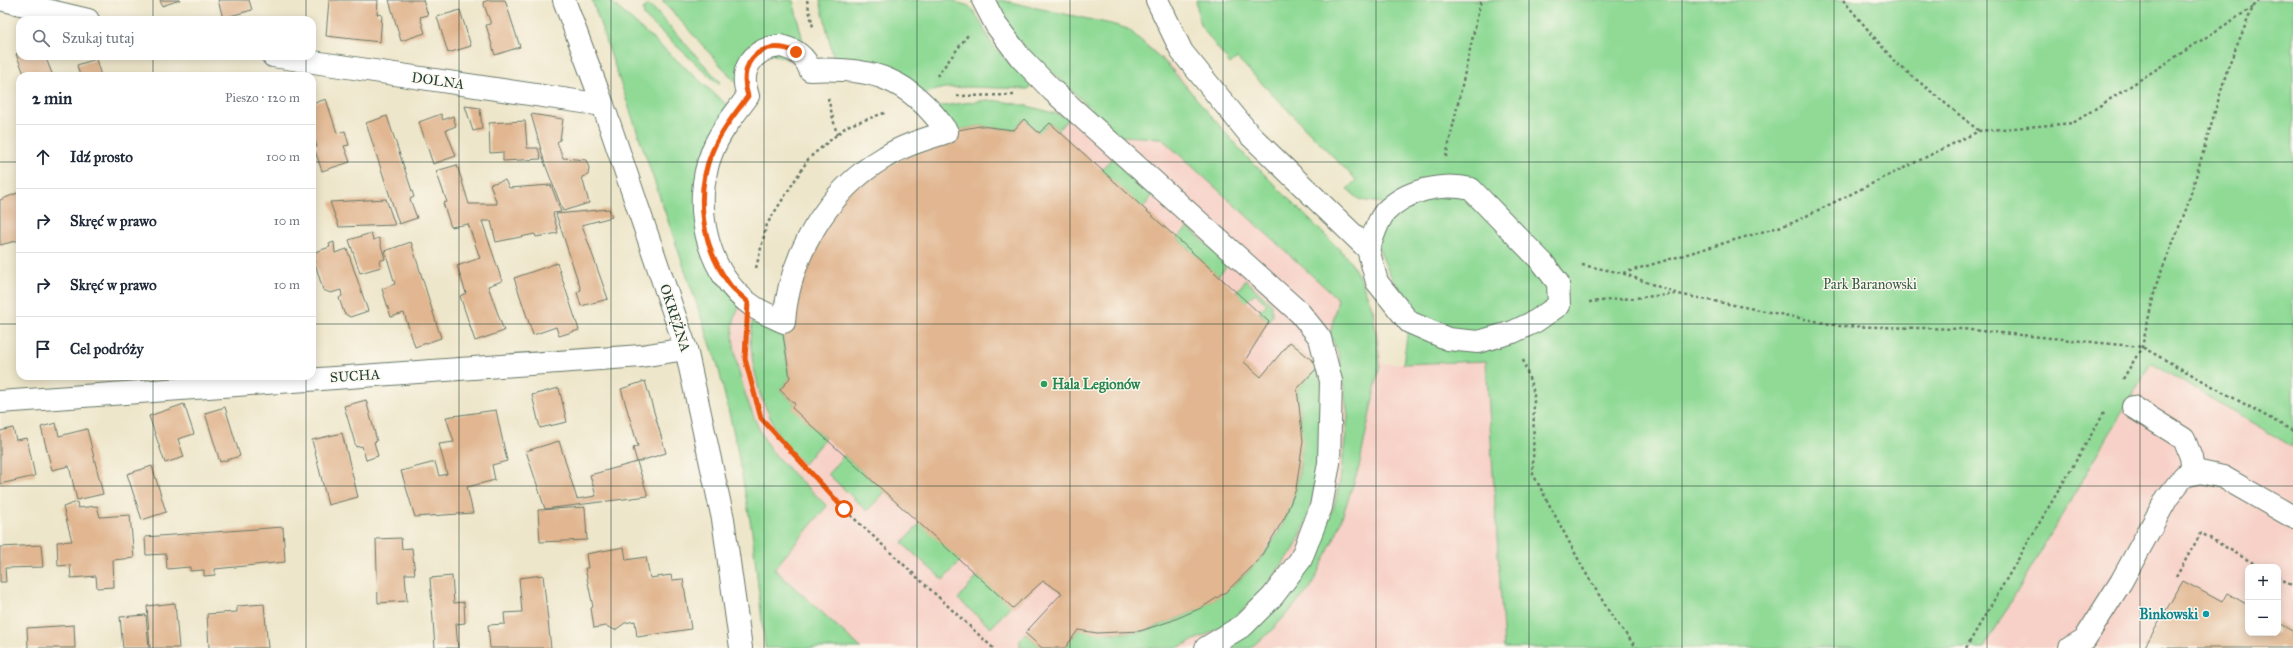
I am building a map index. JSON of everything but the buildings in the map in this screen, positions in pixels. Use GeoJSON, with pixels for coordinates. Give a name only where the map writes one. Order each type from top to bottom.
{"type":"FeatureCollection","features":[{"type":"Feature","properties":{"kind":"street"},"geometry":{"type":"LineString","coordinates":[[4,0],[71,16]]}},
{"type":"Feature","properties":{"kind":"street","name":"OKRĘŻNA"},"geometry":{"type":"LineString","coordinates":[[564,0],[603,105],[686,350],[723,519],[742,648]]}},
{"type":"Feature","properties":{"kind":"street"},"geometry":{"type":"LineString","coordinates":[[1157,0],[1182,52],[1250,135],[1368,249],[1377,282],[1409,322],[1448,339],[1478,342],[1513,332],[1536,321],[1559,304],[1558,283],[1543,263],[1471,188],[1454,185],[1414,192],[1384,213],[1368,249]]}},
{"type":"Feature","properties":{"kind":"street"},"geometry":{"type":"LineString","coordinates":[[986,5],[996,25],[1020,57],[1052,90],[1300,313],[1320,338],[1331,382],[1329,463],[1321,507],[1300,559],[1273,596],[1244,625],[1206,648]]}},
{"type":"Feature","properties":{"kind":"street"},"geometry":{"type":"LineString","coordinates":[[780,46],[788,48],[804,58],[810,70],[845,69],[874,74],[894,83],[919,100],[934,113],[947,132],[913,142],[884,157],[857,177],[836,197],[810,235],[798,259],[790,281],[784,322],[754,308],[731,286],[713,255],[703,218],[702,197],[712,152],[721,133],[748,96],[745,87],[745,76],[751,59],[768,48],[780,46]]}},
{"type":"Feature","properties":{"kind":"street","name":"DOLNA"},"geometry":{"type":"LineString","coordinates":[[300,60],[603,105]]}},
{"type":"Feature","properties":{"kind":"street","name":"SUCHA"},"geometry":{"type":"LineString","coordinates":[[316,379],[641,356],[686,350]]}},
{"type":"Feature","properties":{"kind":"street","name":"SUCHA"},"geometry":{"type":"LineString","coordinates":[[0,402],[307,380]]}},
{"type":"Feature","properties":{"kind":"street"},"geometry":{"type":"LineString","coordinates":[[2134,407],[2184,439],[2191,457],[2192,473]]}},
{"type":"Feature","properties":{"kind":"street"},"geometry":{"type":"LineString","coordinates":[[2070,648],[2085,639],[2121,582],[2167,498],[2180,479],[2192,473],[2207,472],[2222,477],[2293,517]]}},
{"type":"Feature","properties":{"kind":"path"},"geometry":{"type":"LineString","coordinates":[[1441,187],[1448,142],[1481,0]]}},
{"type":"Feature","properties":{"kind":"path"},"geometry":{"type":"LineString","coordinates":[[1843,0],[1895,62],[1979,131]]}},
{"type":"Feature","properties":{"kind":"path"},"geometry":{"type":"LineString","coordinates":[[1622,273],[1792,223],[1979,131],[2073,123],[2253,7],[2260,0]]}},
{"type":"Feature","properties":{"kind":"path"},"geometry":{"type":"LineString","coordinates":[[919,100],[986,5]]}},
{"type":"Feature","properties":{"kind":"path"},"geometry":{"type":"LineString","coordinates":[[2122,381],[2142,347],[2156,285],[2187,207],[2228,67],[2253,7]]}},
{"type":"Feature","properties":{"kind":"path"},"geometry":{"type":"LineString","coordinates":[[993,648],[844,509],[761,418],[745,359],[748,302],[768,224],[808,158],[847,126],[919,100],[942,96],[1017,95]]}},
{"type":"Feature","properties":{"kind":"path"},"geometry":{"type":"LineString","coordinates":[[1543,263],[1572,262],[1622,273],[1678,294],[1840,326],[1961,329],[2142,347],[2293,431]]}},
{"type":"Feature","properties":{"kind":"path"},"geometry":{"type":"LineString","coordinates":[[1607,300],[1678,294]]}},
{"type":"Feature","properties":{"kind":"path"},"geometry":{"type":"LineString","coordinates":[[1513,332],[1534,393],[1533,474],[1584,570],[1613,618],[1637,648]]}},
{"type":"Feature","properties":{"kind":"path"},"geometry":{"type":"LineString","coordinates":[[1966,648],[2106,408]]}},
{"type":"Feature","properties":{"kind":"path"},"geometry":{"type":"LineString","coordinates":[[2176,577],[2201,533],[2255,564]]}},
{"type":"Feature","properties":{"kind":"path"},"geometry":{"type":"LineString","coordinates":[[2281,579],[2293,586]]}},
{"type":"Feature","properties":{"kind":"shaded area"},"geometry":{"type":"Polygon","coordinates":[[[1000,0],[1142,40],[1178,72],[1223,136],[1352,262],[1376,312],[1382,364],[1486,361],[1504,648],[765,648],[752,531],[736,443],[718,366],[694,293],[743,297],[784,322],[947,132],[1024,119],[1050,123],[1069,118],[1095,143],[1112,129],[997,3],[1000,0]]]}},
{"type":"Feature","properties":{"kind":"shaded area"},"geometry":{"type":"Polygon","coordinates":[[[2151,363],[2293,447],[2293,648],[1984,648],[2151,363]]]}},
{"type":"Feature","properties":{"kind":"green space"},"geometry":{"type":"Polygon","coordinates":[[[592,0],[609,0],[736,113],[721,133],[703,218],[743,297],[734,320],[733,334],[738,369],[749,406],[756,423],[771,450],[791,472],[827,506],[774,569],[861,648],[765,648],[752,531],[736,443],[718,366],[592,0]]]}},
{"type":"Feature","properties":{"kind":"green space"},"geometry":{"type":"Polygon","coordinates":[[[662,0],[793,0],[810,70],[808,64],[759,51],[748,96],[662,0]]]}},
{"type":"Feature","properties":{"kind":"green space"},"geometry":{"type":"Polygon","coordinates":[[[820,0],[950,0],[969,6],[974,11],[994,47],[1031,85],[1028,89],[970,87],[944,88],[922,94],[836,69],[820,0]]]}},
{"type":"Feature","properties":{"kind":"green space"},"geometry":{"type":"Polygon","coordinates":[[[1000,0],[1128,29],[1167,64],[1243,153],[1348,258],[1361,280],[1373,310],[1380,364],[1359,467],[1337,532],[1310,589],[1270,632],[1250,648],[1226,648],[1313,554],[1334,506],[1340,481],[1348,416],[1339,356],[1330,334],[1338,299],[1161,138],[1120,136],[1017,39],[997,7],[997,1],[1000,0]]]}},
{"type":"Feature","properties":{"kind":"green space","name":"Park Baranowski"},"geometry":{"type":"Polygon","coordinates":[[[1196,0],[2293,0],[2293,447],[2151,363],[1984,648],[1504,648],[1486,361],[1403,364],[1409,322],[1403,294],[1389,273],[1379,249],[1382,203],[1360,200],[1347,189],[1356,180],[1237,58],[1230,64],[1200,25],[1196,0]]]}},
{"type":"Feature","properties":{"kind":"green space"},"geometry":{"type":"Polygon","coordinates":[[[648,5],[651,6],[720,82],[718,84],[644,16],[643,9],[648,5]]]}},
{"type":"Feature","properties":{"kind":"green space"},"geometry":{"type":"Polygon","coordinates":[[[987,100],[1028,106],[1069,118],[1058,130],[1050,123],[1039,133],[1024,119],[1014,130],[980,126],[947,132],[927,108],[987,100]]]}},
{"type":"Feature","properties":{"kind":"green space"},"geometry":{"type":"Polygon","coordinates":[[[1112,158],[1153,195],[1143,208],[1101,170],[1112,158]]]}},
{"type":"Feature","properties":{"kind":"green space"},"geometry":{"type":"Polygon","coordinates":[[[1188,227],[1229,264],[1218,276],[1177,238],[1188,227]]]}},
{"type":"Feature","properties":{"kind":"green space"},"geometry":{"type":"Polygon","coordinates":[[[1246,280],[1272,305],[1272,316],[1268,321],[1259,312],[1267,304],[1255,293],[1246,302],[1236,292],[1246,280]]]}},
{"type":"Feature","properties":{"kind":"green space"},"geometry":{"type":"Polygon","coordinates":[[[754,308],[784,322],[783,335],[790,378],[780,390],[795,404],[793,408],[825,438],[804,464],[781,442],[760,394],[753,363],[750,339],[754,308]]]}},
{"type":"Feature","properties":{"kind":"green space"},"geometry":{"type":"Polygon","coordinates":[[[1319,366],[1322,389],[1318,480],[1306,523],[1294,549],[1260,594],[1232,620],[1210,633],[1177,648],[1065,648],[1078,630],[1108,633],[1139,632],[1148,630],[1187,614],[1209,603],[1229,589],[1264,554],[1278,533],[1289,511],[1299,475],[1301,426],[1297,389],[1319,366]]]}},
{"type":"Feature","properties":{"kind":"green space"},"geometry":{"type":"Polygon","coordinates":[[[844,455],[885,492],[867,511],[828,474],[844,455]]]}},
{"type":"Feature","properties":{"kind":"green space"},"geometry":{"type":"Polygon","coordinates":[[[920,523],[961,560],[943,580],[902,543],[920,523]]]}},
{"type":"Feature","properties":{"kind":"green space"},"geometry":{"type":"Polygon","coordinates":[[[978,576],[1011,605],[991,628],[958,599],[978,576]]]}},
{"type":"Feature","properties":{"kind":"green space"},"geometry":{"type":"Polygon","coordinates":[[[1025,633],[1042,648],[1020,648],[1020,640],[1025,633]]]}},
{"type":"Feature","properties":{"kind":"place","name":"Hala Legionów"},"geometry":{"type":"Point","coordinates":[1044,384]}},
{"type":"Feature","properties":{"kind":"place","name":"Binkowski"},"geometry":{"type":"Point","coordinates":[2206,614]}},
{"type":"Feature","properties":{"kind":"route"},"geometry":{"type":"LineString","coordinates":[[796,52],[780,46],[768,48],[759,51],[751,59],[747,66],[745,87],[748,96],[721,133],[712,152],[704,178],[702,197],[703,218],[713,255],[723,274],[731,286],[748,302],[745,359],[761,418],[844,509]]}}]}
